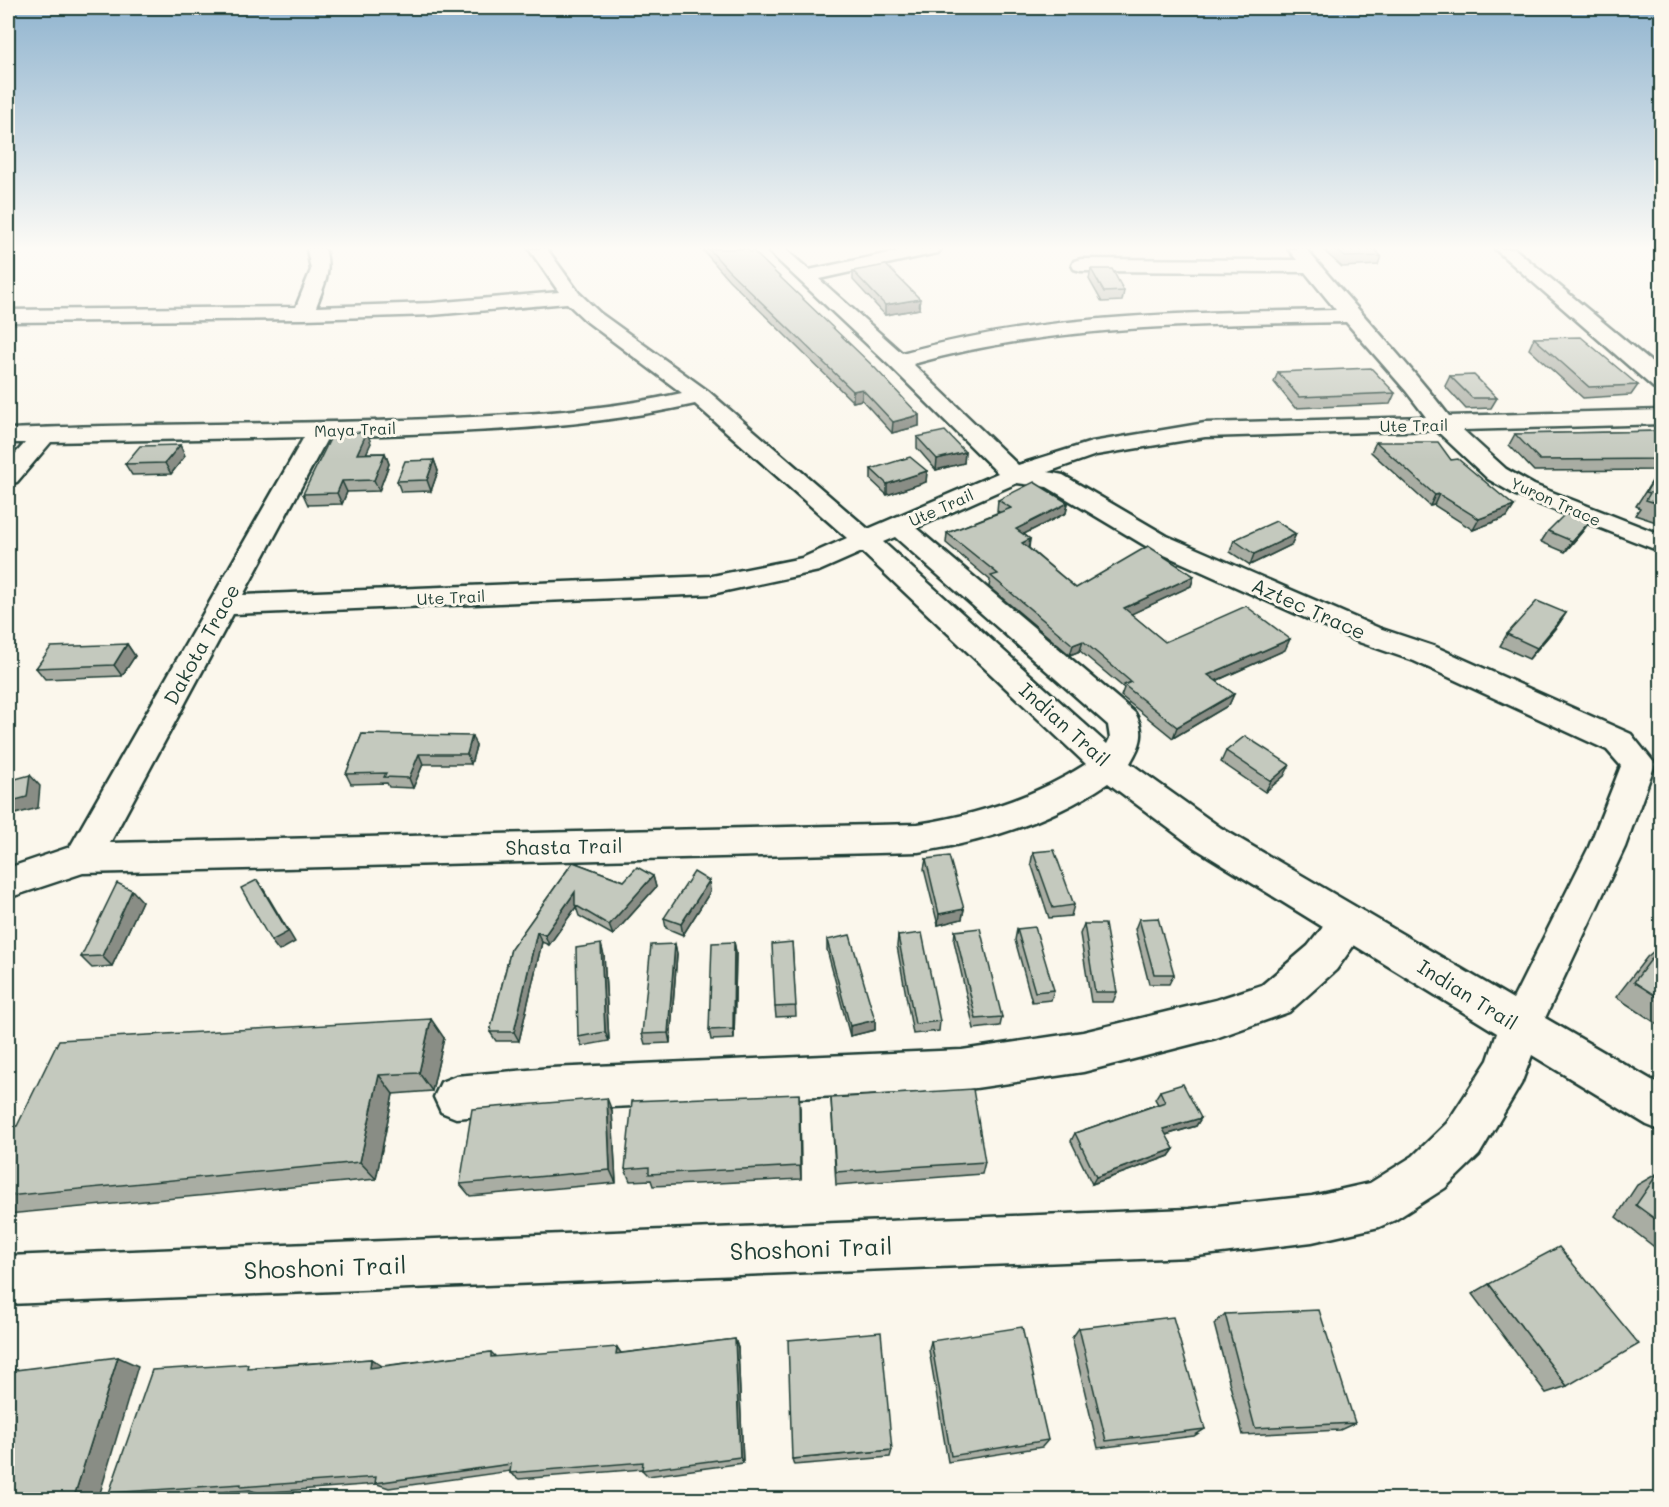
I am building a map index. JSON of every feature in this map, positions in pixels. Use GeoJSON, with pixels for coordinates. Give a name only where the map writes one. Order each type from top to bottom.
{"type":"FeatureCollection","features":[{"type":"Feature","properties":{"kind":"street","name":"Indian Trail"},"geometry":{"type":"LineString","coordinates":[[597,319],[700,396],[866,541],[1110,766],[1208,838],[1662,1110]]}},
{"type":"Feature","properties":{"kind":"street"},"geometry":{"type":"LineString","coordinates":[[853,319],[1014,475]]}},
{"type":"Feature","properties":{"kind":"street"},"geometry":{"type":"LineString","coordinates":[[898,361],[963,342],[1088,325],[1254,319]]}},
{"type":"Feature","properties":{"kind":"street","name":"Yuron Trace"},"geometry":{"type":"LineString","coordinates":[[1354,319],[1414,386],[1443,424],[1497,474],[1525,489],[1662,544]]}},
{"type":"Feature","properties":{"kind":"street"},"geometry":{"type":"LineString","coordinates":[[1587,319],[1662,383]]}},
{"type":"Feature","properties":{"kind":"street","name":"Maya Trail"},"geometry":{"type":"LineString","coordinates":[[8,436],[319,431],[501,423],[651,408],[700,396]]}},
{"type":"Feature","properties":{"kind":"street","name":"Ute Trail"},"geometry":{"type":"LineString","coordinates":[[222,605],[712,585],[809,565],[1014,475],[1092,449],[1205,430],[1662,417]]}},
{"type":"Feature","properties":{"kind":"street","name":"Dakota Trace"},"geometry":{"type":"LineString","coordinates":[[84,858],[319,431]]}},
{"type":"Feature","properties":{"kind":"street"},"geometry":{"type":"LineString","coordinates":[[8,477],[45,435]]}},
{"type":"Feature","properties":{"kind":"street","name":"Aztec Trace"},"geometry":{"type":"LineString","coordinates":[[1014,475],[1054,480],[1158,542],[1369,635],[1425,654],[1619,742],[1638,764],[1607,847],[1520,1027]]}},
{"type":"Feature","properties":{"kind":"street"},"geometry":{"type":"LineString","coordinates":[[898,526],[1124,721],[1126,740],[1110,766]]}},
{"type":"Feature","properties":{"kind":"street","name":"Shasta Trail"},"geometry":{"type":"LineString","coordinates":[[8,883],[84,858],[918,838],[975,828],[1019,814],[1058,796],[1110,766]]}},
{"type":"Feature","properties":{"kind":"street"},"geometry":{"type":"LineString","coordinates":[[456,1097],[551,1089],[962,1070],[1083,1052],[1216,1019],[1275,999],[1322,958],[1350,921]]}},
{"type":"Feature","properties":{"kind":"street","name":"Shoshoni Trail"},"geometry":{"type":"LineString","coordinates":[[8,1280],[1189,1233],[1312,1219],[1379,1204],[1429,1172],[1463,1139],[1506,1070],[1520,1027]]}},
{"type":"Feature","properties":{"kind":"building"},"geometry":{"type":"Polygon","coordinates":[[[779,319],[824,319],[875,368],[919,415],[893,422],[862,389],[853,391],[779,319]]]}},
{"type":"Feature","properties":{"kind":"building"},"geometry":{"type":"Polygon","coordinates":[[[1581,337],[1638,385],[1589,387],[1534,338],[1581,337]]]}},
{"type":"Feature","properties":{"kind":"building"},"geometry":{"type":"Polygon","coordinates":[[[1371,368],[1395,393],[1299,397],[1278,372],[1371,368]]]}},
{"type":"Feature","properties":{"kind":"building"},"geometry":{"type":"Polygon","coordinates":[[[1474,375],[1497,398],[1472,398],[1450,376],[1474,375]]]}},
{"type":"Feature","properties":{"kind":"building"},"geometry":{"type":"Polygon","coordinates":[[[945,431],[965,452],[937,459],[917,437],[945,431]]]}},
{"type":"Feature","properties":{"kind":"building"},"geometry":{"type":"Polygon","coordinates":[[[1662,431],[1662,459],[1540,460],[1515,434],[1662,431]]]}},
{"type":"Feature","properties":{"kind":"building"},"geometry":{"type":"Polygon","coordinates":[[[367,432],[357,454],[385,453],[374,480],[342,481],[337,493],[303,494],[333,433],[367,432]]]}},
{"type":"Feature","properties":{"kind":"building"},"geometry":{"type":"Polygon","coordinates":[[[1376,442],[1438,442],[1451,460],[1458,459],[1514,506],[1479,519],[1439,494],[1435,495],[1376,442]]]}},
{"type":"Feature","properties":{"kind":"building"},"geometry":{"type":"Polygon","coordinates":[[[180,445],[165,463],[125,464],[140,446],[180,445]]]}},
{"type":"Feature","properties":{"kind":"building"},"geometry":{"type":"Polygon","coordinates":[[[910,457],[927,471],[887,484],[871,469],[910,457]]]}},
{"type":"Feature","properties":{"kind":"building"},"geometry":{"type":"Polygon","coordinates":[[[434,460],[427,480],[397,481],[405,461],[434,460]]]}},
{"type":"Feature","properties":{"kind":"building"},"geometry":{"type":"Polygon","coordinates":[[[1658,472],[1662,474],[1662,505],[1646,500],[1650,493],[1646,492],[1658,472]]]}},
{"type":"Feature","properties":{"kind":"building"},"geometry":{"type":"Polygon","coordinates":[[[1034,482],[1068,503],[1016,529],[1030,539],[1022,543],[1076,588],[1148,546],[1194,576],[1124,608],[1165,642],[1246,606],[1290,639],[1208,675],[1234,694],[1177,727],[1124,685],[1131,682],[1083,641],[1073,645],[991,576],[998,574],[947,533],[1011,508],[998,500],[1034,482]]]}},
{"type":"Feature","properties":{"kind":"building"},"geometry":{"type":"Polygon","coordinates":[[[1565,514],[1590,521],[1572,541],[1548,531],[1565,514]]]}},
{"type":"Feature","properties":{"kind":"building"},"geometry":{"type":"Polygon","coordinates":[[[1276,521],[1296,534],[1254,554],[1234,540],[1276,521]]]}},
{"type":"Feature","properties":{"kind":"building"},"geometry":{"type":"Polygon","coordinates":[[[1537,601],[1566,613],[1537,648],[1507,634],[1537,601]]]}},
{"type":"Feature","properties":{"kind":"building"},"geometry":{"type":"Polygon","coordinates":[[[127,644],[114,665],[36,668],[51,647],[127,644]]]}},
{"type":"Feature","properties":{"kind":"building"},"geometry":{"type":"Polygon","coordinates":[[[362,734],[472,736],[467,754],[419,754],[409,778],[384,777],[386,773],[346,774],[362,734]]]}},
{"type":"Feature","properties":{"kind":"building"},"geometry":{"type":"Polygon","coordinates":[[[1245,736],[1290,765],[1271,781],[1226,751],[1245,736]]]}},
{"type":"Feature","properties":{"kind":"building"},"geometry":{"type":"Polygon","coordinates":[[[30,775],[27,797],[8,802],[8,781],[30,775]]]}},
{"type":"Feature","properties":{"kind":"building"},"geometry":{"type":"Polygon","coordinates":[[[1054,850],[1074,905],[1053,908],[1033,852],[1054,850]]]}},
{"type":"Feature","properties":{"kind":"building"},"geometry":{"type":"Polygon","coordinates":[[[949,856],[964,909],[939,914],[926,859],[949,856]]]}},
{"type":"Feature","properties":{"kind":"building"},"geometry":{"type":"Polygon","coordinates":[[[573,862],[624,881],[637,867],[653,876],[609,925],[575,905],[575,892],[545,935],[537,932],[514,1032],[490,1032],[511,949],[573,862]]]}},
{"type":"Feature","properties":{"kind":"building"},"geometry":{"type":"Polygon","coordinates":[[[694,872],[709,881],[681,924],[664,918],[694,872]]]}},
{"type":"Feature","properties":{"kind":"building"},"geometry":{"type":"Polygon","coordinates":[[[257,880],[288,932],[271,941],[241,888],[257,880]]]}},
{"type":"Feature","properties":{"kind":"building"},"geometry":{"type":"Polygon","coordinates":[[[117,883],[132,890],[102,956],[81,957],[117,883]]]}},
{"type":"Feature","properties":{"kind":"building"},"geometry":{"type":"Polygon","coordinates":[[[1158,918],[1174,974],[1154,974],[1139,919],[1158,918]]]}},
{"type":"Feature","properties":{"kind":"building"},"geometry":{"type":"Polygon","coordinates":[[[1084,924],[1105,924],[1117,992],[1095,992],[1084,924]]]}},
{"type":"Feature","properties":{"kind":"building"},"geometry":{"type":"Polygon","coordinates":[[[1035,927],[1054,990],[1035,992],[1017,929],[1035,927]]]}},
{"type":"Feature","properties":{"kind":"building"},"geometry":{"type":"Polygon","coordinates":[[[980,928],[1002,1017],[976,1019],[955,931],[980,928]]]}},
{"type":"Feature","properties":{"kind":"building"},"geometry":{"type":"Polygon","coordinates":[[[922,933],[940,1021],[915,1024],[898,936],[922,933]]]}},
{"type":"Feature","properties":{"kind":"building"},"geometry":{"type":"Polygon","coordinates":[[[850,935],[875,1020],[850,1026],[827,940],[850,935]]]}},
{"type":"Feature","properties":{"kind":"building"},"geometry":{"type":"Polygon","coordinates":[[[734,942],[733,1029],[709,1030],[712,943],[734,942]]]}},
{"type":"Feature","properties":{"kind":"building"},"geometry":{"type":"Polygon","coordinates":[[[792,942],[796,1006],[775,1007],[772,944],[792,942]]]}},
{"type":"Feature","properties":{"kind":"building"},"geometry":{"type":"Polygon","coordinates":[[[601,944],[605,1032],[578,1037],[576,948],[601,944]]]}},
{"type":"Feature","properties":{"kind":"building"},"geometry":{"type":"Polygon","coordinates":[[[675,944],[668,1033],[642,1034],[651,945],[675,944]]]}},
{"type":"Feature","properties":{"kind":"building"},"geometry":{"type":"Polygon","coordinates":[[[1662,945],[1662,1000],[1634,982],[1662,945]]]}},
{"type":"Feature","properties":{"kind":"building"},"geometry":{"type":"Polygon","coordinates":[[[431,1019],[419,1073],[379,1075],[360,1162],[8,1196],[8,1127],[17,1126],[59,1040],[431,1019]]]}},
{"type":"Feature","properties":{"kind":"building"},"geometry":{"type":"Polygon","coordinates":[[[1183,1084],[1201,1118],[1163,1129],[1174,1149],[1096,1177],[1075,1133],[1165,1102],[1160,1091],[1183,1084]]]}},
{"type":"Feature","properties":{"kind":"building"},"geometry":{"type":"Polygon","coordinates":[[[973,1089],[985,1162],[836,1172],[831,1098],[973,1089]]]}},
{"type":"Feature","properties":{"kind":"building"},"geometry":{"type":"Polygon","coordinates":[[[799,1094],[800,1166],[649,1174],[649,1167],[625,1169],[632,1101],[799,1094]]]}},
{"type":"Feature","properties":{"kind":"building"},"geometry":{"type":"Polygon","coordinates":[[[607,1098],[610,1170],[460,1184],[472,1109],[607,1098]]]}},
{"type":"Feature","properties":{"kind":"building"},"geometry":{"type":"Polygon","coordinates":[[[1658,1173],[1662,1176],[1662,1224],[1636,1205],[1658,1173]]]}},
{"type":"Feature","properties":{"kind":"building"},"geometry":{"type":"Polygon","coordinates":[[[1559,1247],[1639,1344],[1567,1386],[1489,1284],[1559,1247]]]}},
{"type":"Feature","properties":{"kind":"building"},"geometry":{"type":"Polygon","coordinates":[[[1319,1310],[1355,1423],[1255,1428],[1225,1314],[1319,1310]]]}},
{"type":"Feature","properties":{"kind":"building"},"geometry":{"type":"Polygon","coordinates":[[[1173,1317],[1205,1429],[1106,1441],[1079,1328],[1173,1317]]]}},
{"type":"Feature","properties":{"kind":"building"},"geometry":{"type":"Polygon","coordinates":[[[1022,1327],[1048,1440],[951,1456],[931,1341],[1022,1327]]]}},
{"type":"Feature","properties":{"kind":"building"},"geometry":{"type":"Polygon","coordinates":[[[881,1332],[892,1450],[792,1459],[788,1340],[881,1332]]]}},
{"type":"Feature","properties":{"kind":"building"},"geometry":{"type":"Polygon","coordinates":[[[735,1339],[740,1457],[642,1470],[643,1462],[510,1473],[511,1464],[375,1483],[376,1477],[241,1487],[241,1484],[109,1493],[152,1370],[248,1364],[247,1368],[371,1359],[370,1368],[491,1352],[491,1357],[617,1347],[616,1354],[735,1339]]]}},
{"type":"Feature","properties":{"kind":"building"},"geometry":{"type":"Polygon","coordinates":[[[118,1357],[73,1500],[8,1500],[8,1371],[118,1357]]]}}]}
